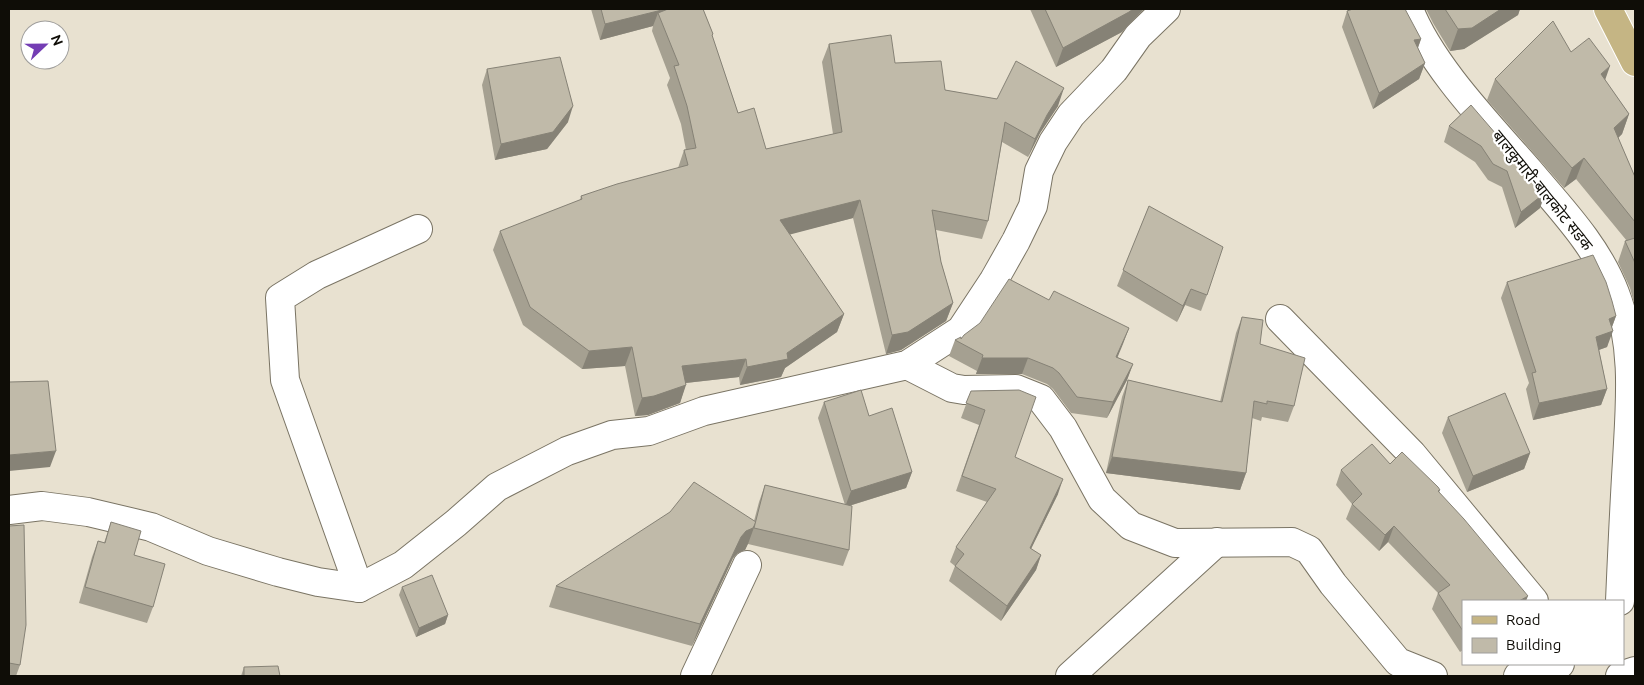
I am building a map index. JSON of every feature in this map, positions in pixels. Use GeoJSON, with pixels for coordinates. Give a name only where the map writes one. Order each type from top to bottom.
{"type":"FeatureCollection","features":[{"type":"Feature","properties":{"kind":"main road"},"geometry":{"type":"LineString","coordinates":[[1608,9],[1635,62]]}},
{"type":"Feature","properties":{"kind":"street"},"geometry":{"type":"LineString","coordinates":[[9,510],[42,506],[88,512],[151,527],[208,551],[278,572],[318,582],[359,588],[403,565],[496,488],[567,451],[612,435],[649,431],[704,411],[906,365],[961,330],[994,280],[1016,241],[1033,206],[1039,171],[1053,142],[1072,115],[1114,70],[1138,36],[1166,9]]}},
{"type":"Feature","properties":{"kind":"street","name":"बालकुमारी-बालकोट सडक"},"geometry":{"type":"LineString","coordinates":[[1409,9],[1435,58],[1470,102],[1575,224],[1598,259],[1615,293],[1627,336],[1631,381],[1620,600]]}},
{"type":"Feature","properties":{"kind":"street"},"geometry":{"type":"LineString","coordinates":[[359,588],[285,380],[280,298],[317,275],[418,229]]}},
{"type":"Feature","properties":{"kind":"street"},"geometry":{"type":"LineString","coordinates":[[1280,319],[1412,454],[1533,600]]}},
{"type":"Feature","properties":{"kind":"street"},"geometry":{"type":"LineString","coordinates":[[906,365],[952,388],[964,390],[1016,389],[1042,399],[1063,428],[1102,499],[1131,526],[1176,543],[1292,542],[1310,550],[1333,584],[1398,662],[1433,676]]}},
{"type":"Feature","properties":{"kind":"street"},"geometry":{"type":"LineString","coordinates":[[1070,676],[1217,542]]}},
{"type":"Feature","properties":{"kind":"street"},"geometry":{"type":"LineString","coordinates":[[695,676],[747,565]]}},
{"type":"Feature","properties":{"kind":"street"},"geometry":{"type":"LineString","coordinates":[[1518,676],[1556,665]]}},
{"type":"Feature","properties":{"kind":"street"},"geometry":{"type":"LineString","coordinates":[[1620,676],[1635,671]]}},
{"type":"Feature","properties":{"kind":"building"},"geometry":{"type":"Polygon","coordinates":[[[601,9],[666,9],[605,24],[601,9]]]}},
{"type":"Feature","properties":{"kind":"building"},"geometry":{"type":"Polygon","coordinates":[[[668,9],[703,9],[713,34],[738,113],[754,108],[766,149],[842,132],[829,44],[891,35],[895,63],[941,61],[945,90],[997,99],[1016,61],[1064,88],[1035,139],[1005,122],[988,221],[932,210],[941,262],[953,303],[908,332],[892,335],[860,200],[780,220],[844,314],[787,353],[788,359],[747,367],[746,359],[682,366],[686,385],[642,398],[632,347],[589,351],[530,307],[500,231],[582,199],[581,196],[617,184],[688,165],[684,150],[696,148],[687,106],[674,66],[679,65],[658,13],[668,9]]]}},
{"type":"Feature","properties":{"kind":"building"},"geometry":{"type":"Polygon","coordinates":[[[1045,9],[1133,9],[1063,48],[1045,9]]]}},
{"type":"Feature","properties":{"kind":"building"},"geometry":{"type":"Polygon","coordinates":[[[1353,9],[1405,9],[1421,39],[1414,40],[1425,63],[1379,93],[1347,11],[1353,9]]]}},
{"type":"Feature","properties":{"kind":"building"},"geometry":{"type":"Polygon","coordinates":[[[1445,9],[1501,9],[1472,28],[1458,29],[1445,9]]]}},
{"type":"Feature","properties":{"kind":"building"},"geometry":{"type":"Polygon","coordinates":[[[1553,21],[1571,52],[1589,38],[1610,66],[1601,74],[1629,114],[1614,128],[1635,177],[1635,222],[1584,158],[1572,168],[1495,79],[1553,21]]]}},
{"type":"Feature","properties":{"kind":"building"},"geometry":{"type":"Polygon","coordinates":[[[560,57],[573,106],[553,132],[501,144],[487,69],[560,57]]]}},
{"type":"Feature","properties":{"kind":"building"},"geometry":{"type":"Polygon","coordinates":[[[1471,105],[1546,192],[1521,212],[1507,171],[1493,164],[1481,146],[1449,126],[1471,105]]]}},
{"type":"Feature","properties":{"kind":"building"},"geometry":{"type":"Polygon","coordinates":[[[1149,206],[1223,247],[1207,295],[1191,289],[1183,306],[1123,270],[1149,206]]]}},
{"type":"Feature","properties":{"kind":"building"},"geometry":{"type":"Polygon","coordinates":[[[1635,238],[1635,263],[1625,241],[1635,238]]]}},
{"type":"Feature","properties":{"kind":"building"},"geometry":{"type":"Polygon","coordinates":[[[1593,255],[1606,282],[1616,316],[1609,319],[1613,331],[1596,337],[1607,389],[1539,403],[1532,373],[1536,372],[1507,282],[1593,255]]]}},
{"type":"Feature","properties":{"kind":"building"},"geometry":{"type":"Polygon","coordinates":[[[1009,279],[1049,300],[1054,291],[1129,328],[1116,357],[1133,364],[1113,402],[1077,397],[1053,368],[1028,358],[982,358],[983,355],[955,340],[961,337],[961,339],[980,323],[1009,279]]]}},
{"type":"Feature","properties":{"kind":"building"},"geometry":{"type":"Polygon","coordinates":[[[1242,317],[1263,320],[1260,344],[1305,358],[1294,406],[1267,401],[1267,404],[1254,401],[1246,473],[1112,457],[1128,380],[1222,402],[1242,317]]]}},
{"type":"Feature","properties":{"kind":"building"},"geometry":{"type":"Polygon","coordinates":[[[48,381],[56,451],[9,455],[9,382],[48,381]]]}},
{"type":"Feature","properties":{"kind":"building"},"geometry":{"type":"Polygon","coordinates":[[[861,390],[869,416],[892,408],[912,472],[851,491],[824,402],[861,390]]]}},
{"type":"Feature","properties":{"kind":"building"},"geometry":{"type":"Polygon","coordinates":[[[1019,390],[1036,397],[1015,457],[1063,479],[1030,548],[1041,555],[1007,606],[955,566],[964,554],[956,547],[996,489],[962,476],[985,410],[966,403],[971,391],[1019,390]]]}},
{"type":"Feature","properties":{"kind":"building"},"geometry":{"type":"Polygon","coordinates":[[[1505,393],[1530,453],[1473,476],[1448,417],[1505,393]]]}},
{"type":"Feature","properties":{"kind":"building"},"geometry":{"type":"Polygon","coordinates":[[[1372,444],[1390,464],[1402,452],[1438,487],[1440,490],[1438,491],[1464,519],[1528,596],[1521,600],[1462,600],[1462,629],[1438,593],[1450,585],[1394,526],[1385,535],[1352,504],[1362,494],[1341,470],[1372,444]]]}},
{"type":"Feature","properties":{"kind":"building"},"geometry":{"type":"Polygon","coordinates":[[[694,482],[756,522],[753,528],[746,531],[741,537],[700,624],[556,586],[670,512],[694,482]]]}},
{"type":"Feature","properties":{"kind":"building"},"geometry":{"type":"Polygon","coordinates":[[[765,485],[852,506],[849,550],[754,528],[765,485]]]}},
{"type":"Feature","properties":{"kind":"building"},"geometry":{"type":"Polygon","coordinates":[[[111,522],[141,531],[134,555],[165,564],[153,607],[85,587],[98,541],[105,543],[111,522]]]}},
{"type":"Feature","properties":{"kind":"building"},"geometry":{"type":"Polygon","coordinates":[[[24,525],[26,625],[20,665],[9,663],[9,526],[24,525]]]}},
{"type":"Feature","properties":{"kind":"building"},"geometry":{"type":"Polygon","coordinates":[[[432,575],[448,615],[419,628],[402,587],[432,575]]]}},
{"type":"Feature","properties":{"kind":"building"},"geometry":{"type":"Polygon","coordinates":[[[278,666],[280,676],[244,676],[244,667],[278,666]]]}}]}
